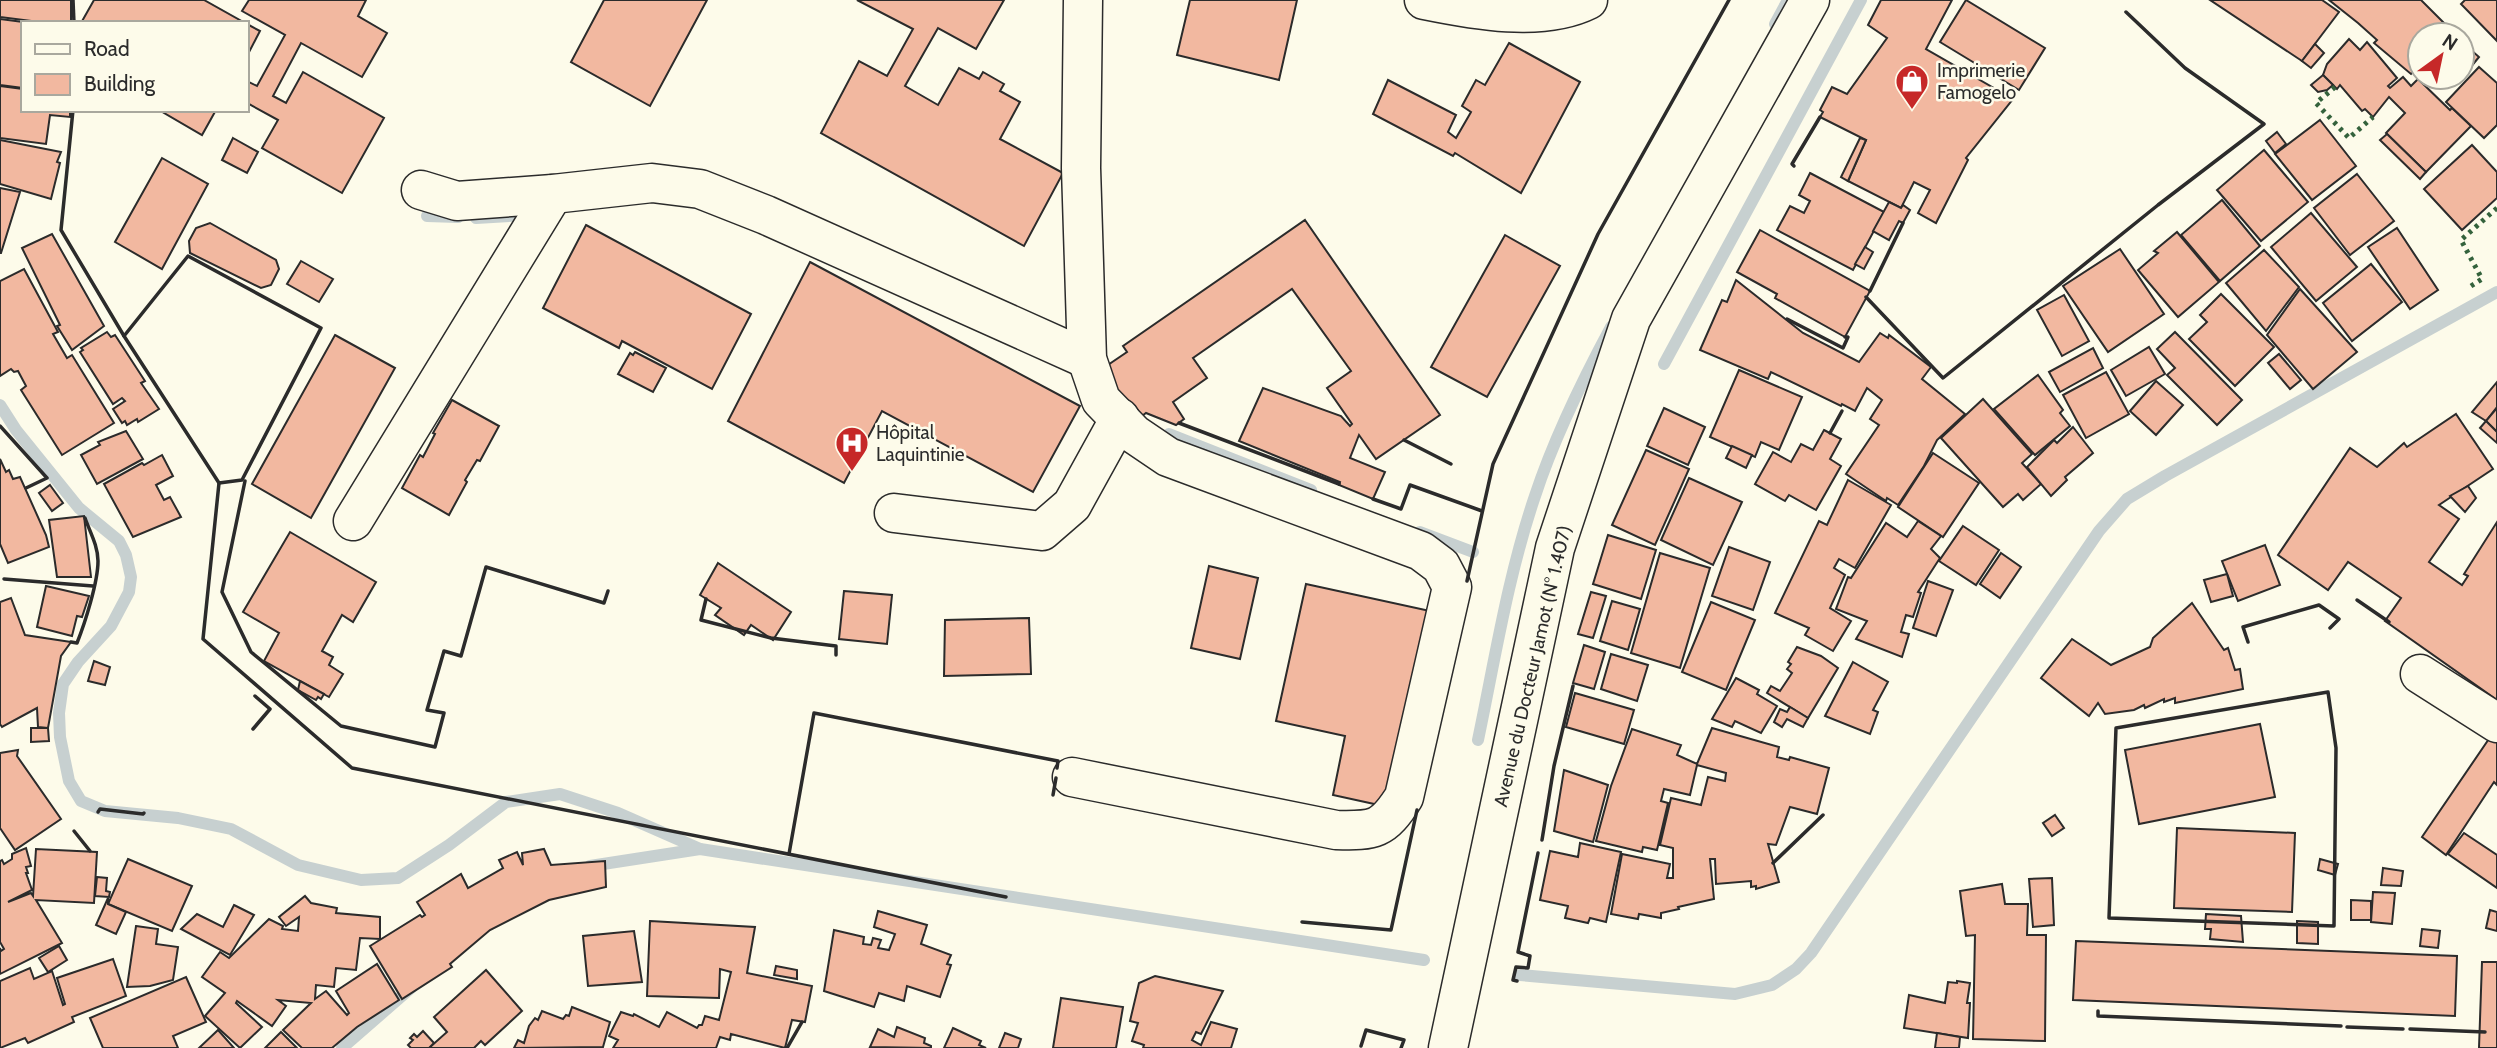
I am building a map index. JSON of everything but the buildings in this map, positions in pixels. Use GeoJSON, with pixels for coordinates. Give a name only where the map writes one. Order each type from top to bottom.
{"type":"FeatureCollection","features":[{"type":"Feature","properties":{"kind":"main road"},"geometry":{"type":"LineString","coordinates":[[1072,777],[1336,830],[1372,829],[1391,818],[1404,797],[1452,587],[1441,566],[1421,551],[1167,457],[1134,434],[1101,400],[1087,359],[1081,168],[1083,0]]}},
{"type":"Feature","properties":{"kind":"main road"},"geometry":{"type":"LineString","coordinates":[[1424,0],[1460,7],[1537,13],[1588,0]]}},
{"type":"Feature","properties":{"kind":"main road","name":"Avenue du Docteur Jamot (N° 1.407)"},"geometry":{"type":"LineString","coordinates":[[1448,1048],[1555,548],[1631,319],[1810,0]]}},
{"type":"Feature","properties":{"kind":"main road"},"geometry":{"type":"LineString","coordinates":[[421,190],[457,201],[652,183],[701,188],[1087,359]]}},
{"type":"Feature","properties":{"kind":"main road"},"geometry":{"type":"LineString","coordinates":[[353,522],[553,194]]}},
{"type":"Feature","properties":{"kind":"main road"},"geometry":{"type":"LineString","coordinates":[[894,513],[1042,531],[1072,505],[1120,418]]}},
{"type":"Feature","properties":{"kind":"main road"},"geometry":{"type":"LineString","coordinates":[[2420,674],[2497,723]]}},
{"type":"Feature","properties":{"kind":"waterway"},"geometry":{"type":"LineString","coordinates":[[1775,24],[1788,0]]}},
{"type":"Feature","properties":{"kind":"waterway"},"geometry":{"type":"LineString","coordinates":[[1664,364],[1861,0]]}},
{"type":"Feature","properties":{"kind":"waterway"},"geometry":{"type":"LineString","coordinates":[[476,218],[524,215]]}},
{"type":"Feature","properties":{"kind":"waterway"},"geometry":{"type":"LineString","coordinates":[[427,216],[458,217]]}},
{"type":"Feature","properties":{"kind":"waterway"},"geometry":{"type":"LineString","coordinates":[[1520,975],[1735,994],[1772,985],[1796,969],[1811,953],[2099,531],[2127,499],[2497,292]]}},
{"type":"Feature","properties":{"kind":"waterway"},"geometry":{"type":"LineString","coordinates":[[1478,740],[1496,648],[1525,526],[1569,410],[1611,327]]}},
{"type":"Feature","properties":{"kind":"waterway"},"geometry":{"type":"LineString","coordinates":[[0,405],[16,430],[79,508],[119,541],[126,555],[131,577],[129,592],[111,626],[78,662],[63,684],[59,713],[60,737],[69,781],[81,801],[105,811],[178,818],[231,829],[298,865],[361,880],[398,878],[449,845],[506,802],[560,794],[618,813],[700,849],[1424,960]]}},
{"type":"Feature","properties":{"kind":"waterway"},"geometry":{"type":"LineString","coordinates":[[1169,434],[1311,490]]}},
{"type":"Feature","properties":{"kind":"waterway"},"geometry":{"type":"LineString","coordinates":[[1420,532],[1473,552]]}},
{"type":"Feature","properties":{"kind":"waterway"},"geometry":{"type":"LineString","coordinates":[[590,866],[700,849]]}},
{"type":"Feature","properties":{"kind":"waterway"},"geometry":{"type":"LineString","coordinates":[[342,1048],[412,987]]}},
{"type":"Feature","properties":{"kind":"hedge"},"geometry":{"type":"LineString","coordinates":[[2335,87],[2316,103],[2349,138],[2373,117]]}},
{"type":"Feature","properties":{"kind":"hedge"},"geometry":{"type":"LineString","coordinates":[[2471,286],[2482,279],[2461,240],[2497,208]]}},
{"type":"Feature","properties":{"kind":"wall"},"geometry":{"type":"LineString","coordinates":[[73,0],[74,21]]}},
{"type":"Feature","properties":{"kind":"wall"},"geometry":{"type":"LineString","coordinates":[[1467,581],[1493,464],[1598,234],[1729,0]]}},
{"type":"Feature","properties":{"kind":"wall"},"geometry":{"type":"LineString","coordinates":[[1866,297],[1943,378],[2158,205],[2264,124],[2185,68],[2126,12]]}},
{"type":"Feature","properties":{"kind":"wall"},"geometry":{"type":"LineString","coordinates":[[73,112],[61,230],[124,336],[219,483],[203,639],[352,768],[1006,897]]}},
{"type":"Feature","properties":{"kind":"wall"},"geometry":{"type":"LineString","coordinates":[[1794,166],[1792,164],[1820,117]]}},
{"type":"Feature","properties":{"kind":"wall"},"geometry":{"type":"LineString","coordinates":[[1870,291],[1903,223]]}},
{"type":"Feature","properties":{"kind":"wall"},"geometry":{"type":"LineString","coordinates":[[124,336],[188,256],[321,328],[242,480],[219,483]]}},
{"type":"Feature","properties":{"kind":"wall"},"geometry":{"type":"LineString","coordinates":[[1787,319],[1843,348],[1848,337],[1845,337]]}},
{"type":"Feature","properties":{"kind":"wall"},"geometry":{"type":"LineString","coordinates":[[1830,433],[1842,411]]}},
{"type":"Feature","properties":{"kind":"wall"},"geometry":{"type":"LineString","coordinates":[[1179,423],[1339,484]]}},
{"type":"Feature","properties":{"kind":"wall"},"geometry":{"type":"LineString","coordinates":[[0,426],[47,478],[26,488]]}},
{"type":"Feature","properties":{"kind":"wall"},"geometry":{"type":"LineString","coordinates":[[1404,440],[1451,464]]}},
{"type":"Feature","properties":{"kind":"wall"},"geometry":{"type":"LineString","coordinates":[[245,481],[222,592],[251,652],[341,726],[435,747],[444,713],[427,710],[444,651],[461,656],[486,567],[604,603],[608,591]]}},
{"type":"Feature","properties":{"kind":"wall"},"geometry":{"type":"LineString","coordinates":[[1373,499],[1401,509],[1410,485],[1482,511]]}},
{"type":"Feature","properties":{"kind":"wall"},"geometry":{"type":"LineString","coordinates":[[71,642],[77,643],[96,580],[97,550],[85,518]]}},
{"type":"Feature","properties":{"kind":"wall"},"geometry":{"type":"LineString","coordinates":[[4,579],[93,586]]}},
{"type":"Feature","properties":{"kind":"wall"},"geometry":{"type":"LineString","coordinates":[[706,599],[701,620],[771,638],[836,646],[836,655]]}},
{"type":"Feature","properties":{"kind":"wall"},"geometry":{"type":"LineString","coordinates":[[2357,600],[2389,622]]}},
{"type":"Feature","properties":{"kind":"wall"},"geometry":{"type":"LineString","coordinates":[[2248,642],[2243,627],[2319,605],[2339,619],[2330,628]]}},
{"type":"Feature","properties":{"kind":"wall"},"geometry":{"type":"LineString","coordinates":[[1542,840],[1554,766],[1573,686]]}},
{"type":"Feature","properties":{"kind":"wall"},"geometry":{"type":"LineString","coordinates":[[2328,692],[2336,748],[2334,926],[2109,918],[2116,728],[2328,692]]}},
{"type":"Feature","properties":{"kind":"wall"},"geometry":{"type":"LineString","coordinates":[[253,729],[270,709],[255,696]]}},
{"type":"Feature","properties":{"kind":"wall"},"geometry":{"type":"LineString","coordinates":[[789,854],[814,713],[1058,761],[1057,768]]}},
{"type":"Feature","properties":{"kind":"wall"},"geometry":{"type":"LineString","coordinates":[[1053,795],[1056,778]]}},
{"type":"Feature","properties":{"kind":"wall"},"geometry":{"type":"LineString","coordinates":[[98,812],[100,809],[144,813]]}},
{"type":"Feature","properties":{"kind":"wall"},"geometry":{"type":"LineString","coordinates":[[1302,922],[1391,930],[1417,810]]}},
{"type":"Feature","properties":{"kind":"wall"},"geometry":{"type":"LineString","coordinates":[[1773,863],[1823,815]]}},
{"type":"Feature","properties":{"kind":"wall"},"geometry":{"type":"LineString","coordinates":[[74,831],[90,851]]}},
{"type":"Feature","properties":{"kind":"wall"},"geometry":{"type":"LineString","coordinates":[[1517,981],[1513,980],[1516,967],[1528,968],[1530,956],[1518,952],[1538,853]]}},
{"type":"Feature","properties":{"kind":"wall"},"geometry":{"type":"LineString","coordinates":[[2098,1011],[2098,1016],[2341,1026]]}},
{"type":"Feature","properties":{"kind":"wall"},"geometry":{"type":"LineString","coordinates":[[787,1048],[802,1022]]}},
{"type":"Feature","properties":{"kind":"wall"},"geometry":{"type":"LineString","coordinates":[[2347,1027],[2403,1029]]}},
{"type":"Feature","properties":{"kind":"wall"},"geometry":{"type":"LineString","coordinates":[[2410,1029],[2485,1032]]}},
{"type":"Feature","properties":{"kind":"wall"},"geometry":{"type":"LineString","coordinates":[[1361,1046],[1366,1030],[1404,1040],[1401,1048]]}},
{"type":"Feature","properties":{"kind":"place","name":"Imprimerie Famogelo"},"geometry":{"type":"Point","coordinates":[1912,111]}},
{"type":"Feature","properties":{"kind":"place","name":"Hôpital Laquintinie"},"geometry":{"type":"Point","coordinates":[852,473]}}]}
